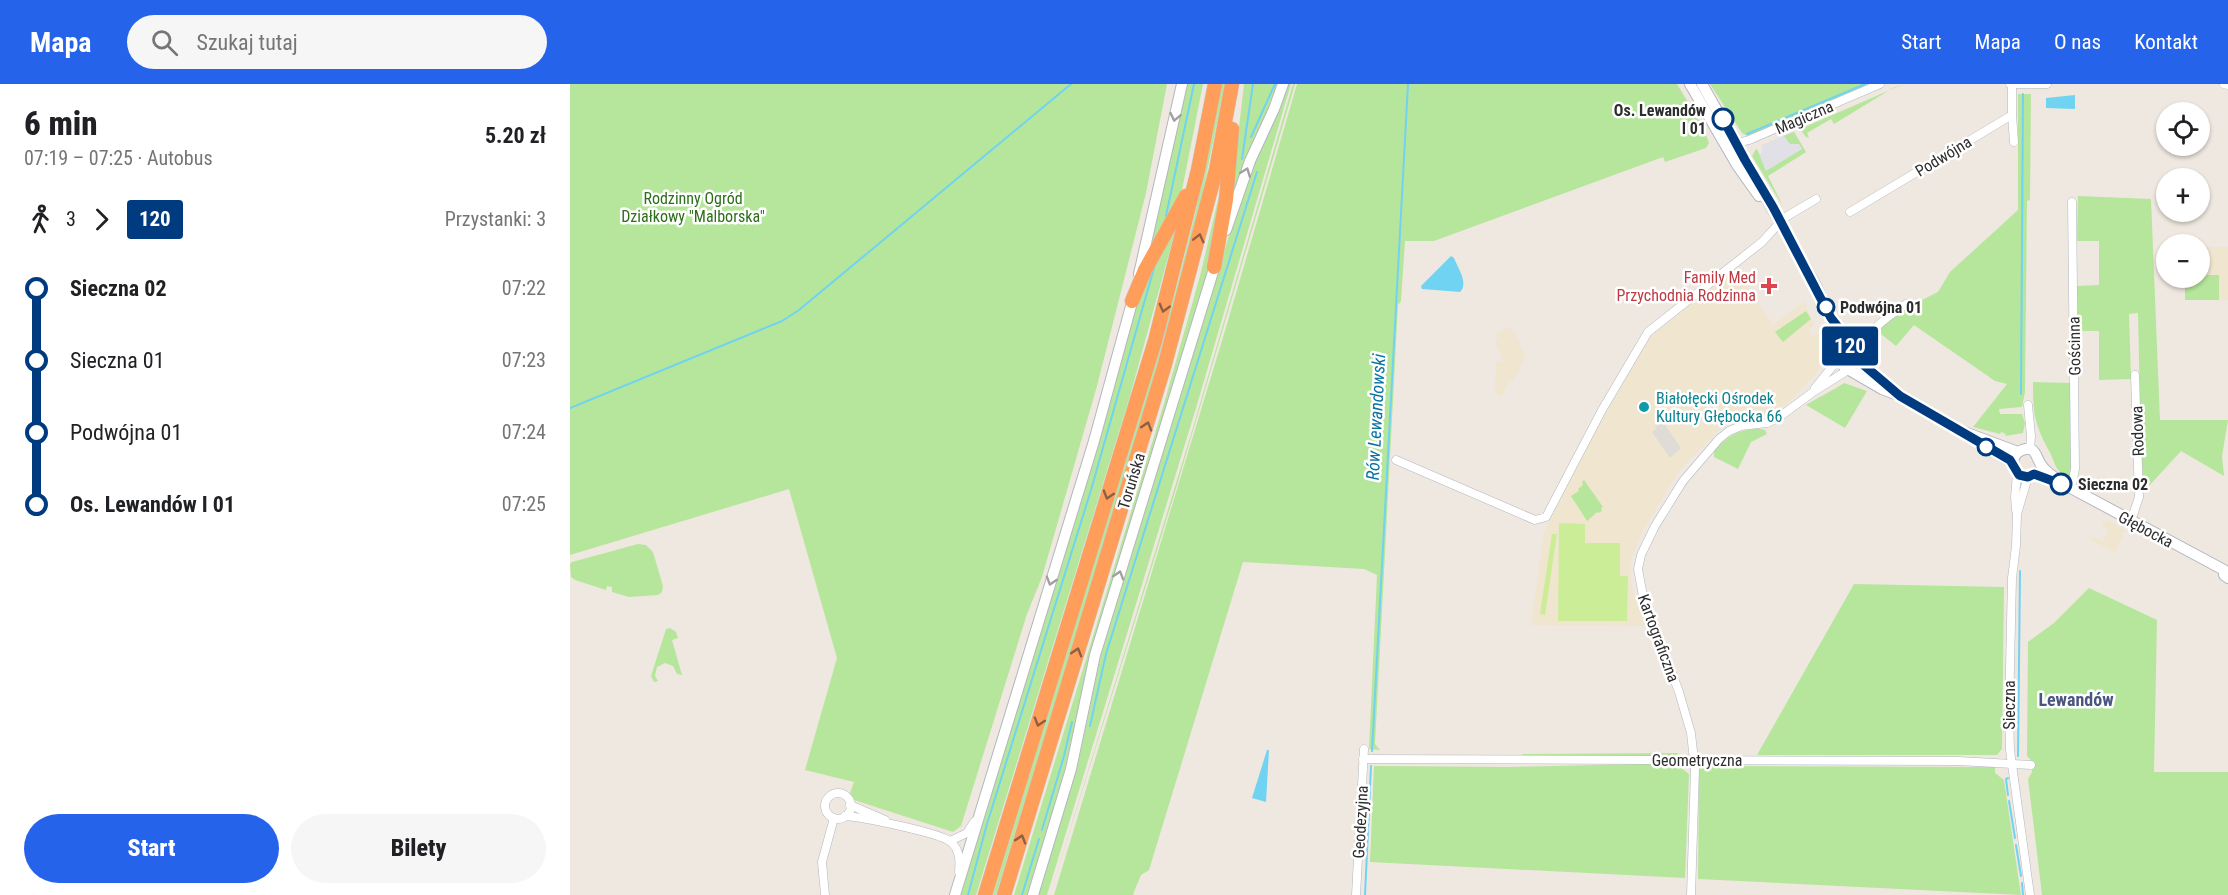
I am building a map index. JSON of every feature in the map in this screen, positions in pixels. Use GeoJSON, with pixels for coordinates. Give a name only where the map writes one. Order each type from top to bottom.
{"type":"FeatureCollection","features":[{"type":"Feature","properties":{"kind":"highway","name":"Toruńska"},"geometry":{"type":"LineString","coordinates":[[986,895],[1155,341],[1198,170],[1215,84]]}},
{"type":"Feature","properties":{"kind":"highway"},"geometry":{"type":"LineString","coordinates":[[1214,267],[1227,181],[1232,128],[1232,85]]}},
{"type":"Feature","properties":{"kind":"highway","name":"Toruńska"},"geometry":{"type":"LineString","coordinates":[[1004,895],[1166,364],[1216,171],[1232,85]]}},
{"type":"Feature","properties":{"kind":"highway"},"geometry":{"type":"LineString","coordinates":[[1132,301],[1145,270],[1170,228],[1198,170]]}},
{"type":"Feature","properties":{"kind":"street"},"geometry":{"type":"LineString","coordinates":[[956,890],[1094,441],[1132,301],[1182,84]]}},
{"type":"Feature","properties":{"kind":"street","name":"Toruńska"},"geometry":{"type":"LineString","coordinates":[[1033,895],[1071,769],[1095,655],[1214,267],[1243,178],[1283,84]]}},
{"type":"Feature","properties":{"kind":"street","name":"Głębocka"},"geometry":{"type":"LineString","coordinates":[[1690,84],[1773,207],[1831,318],[1838,345],[1862,378],[1900,396],[2026,470],[2070,488],[2227,571]]}},
{"type":"Feature","properties":{"kind":"street","name":"Głębocka"},"geometry":{"type":"LineString","coordinates":[[1702,84],[1732,145]]}},
{"type":"Feature","properties":{"kind":"street","name":"Magiczna"},"geometry":{"type":"LineString","coordinates":[[1732,145],[1880,84]]}},
{"type":"Feature","properties":{"kind":"street"},"geometry":{"type":"LineString","coordinates":[[2014,142],[2011,84],[2047,84]]}},
{"type":"Feature","properties":{"kind":"street","name":"Podwójna"},"geometry":{"type":"LineString","coordinates":[[1850,212],[2012,115]]}},
{"type":"Feature","properties":{"kind":"street"},"geometry":{"type":"LineString","coordinates":[[1396,460],[1535,520],[1546,517],[1602,410],[1648,332],[1762,242],[1784,218],[1816,199]]}},
{"type":"Feature","properties":{"kind":"street","name":"Gościnna"},"geometry":{"type":"LineString","coordinates":[[2070,488],[2075,468],[2072,202]]}},
{"type":"Feature","properties":{"kind":"street"},"geometry":{"type":"LineString","coordinates":[[1851,362],[1875,326],[1906,304]]}},
{"type":"Feature","properties":{"kind":"street","name":"Głębocka"},"geometry":{"type":"LineString","coordinates":[[1831,318],[1845,336],[1851,362]]}},
{"type":"Feature","properties":{"kind":"street","name":"Kartograficzna"},"geometry":{"type":"LineString","coordinates":[[1813,392],[1838,357],[1838,345]]}},
{"type":"Feature","properties":{"kind":"street","name":"Kartograficzna"},"geometry":{"type":"LineString","coordinates":[[1832,368],[1851,362]]}},
{"type":"Feature","properties":{"kind":"street","name":"Kartograficzna"},"geometry":{"type":"LineString","coordinates":[[1690,895],[1694,760],[1691,733],[1687,715],[1643,596],[1638,569],[1641,555],[1655,526],[1683,481],[1719,439],[1729,431],[1741,426],[1767,423],[1779,418],[1851,362]]}},
{"type":"Feature","properties":{"kind":"street","name":"Rodowa"},"geometry":{"type":"LineString","coordinates":[[2131,521],[2139,497],[2135,375]]}},
{"type":"Feature","properties":{"kind":"street"},"geometry":{"type":"LineString","coordinates":[[2018,452],[2026,470],[2038,455],[2030,450],[2028,405]]}},
{"type":"Feature","properties":{"kind":"street","name":"Głębocka"},"geometry":{"type":"LineString","coordinates":[[1968,435],[2018,452],[2030,450]]}},
{"type":"Feature","properties":{"kind":"street","name":"Sieczna"},"geometry":{"type":"LineString","coordinates":[[2026,470],[2015,497],[2017,514],[2010,605],[2009,713],[2012,764],[2030,895]]}},
{"type":"Feature","properties":{"kind":"street","name":"Geodezyjna"},"geometry":{"type":"LineString","coordinates":[[1356,895],[1364,749]]}},
{"type":"Feature","properties":{"kind":"street","name":"Geometryczna"},"geometry":{"type":"LineString","coordinates":[[1363,759],[1946,761],[2031,765]]}},
{"type":"Feature","properties":{"kind":"street"},"geometry":{"type":"LineString","coordinates":[[846,816],[850,806],[848,798],[842,794],[830,796],[825,808],[834,818],[840,819],[846,816],[892,824],[950,840],[958,850],[956,890]]}},
{"type":"Feature","properties":{"kind":"street"},"geometry":{"type":"LineString","coordinates":[[850,806],[892,824]]}},
{"type":"Feature","properties":{"kind":"street"},"geometry":{"type":"LineString","coordinates":[[950,840],[967,833],[981,810]]}},
{"type":"Feature","properties":{"kind":"street"},"geometry":{"type":"LineString","coordinates":[[825,895],[822,862],[834,818]]}},
{"type":"Feature","properties":{"kind":"shaded area"},"geometry":{"type":"Polygon","coordinates":[[[1794,131],[1806,152],[1768,175],[1759,155],[1762,153],[1762,145],[1794,131]]]}},
{"type":"Feature","properties":{"kind":"shaded area"},"geometry":{"type":"Polygon","coordinates":[[[2210,247],[2228,247],[2228,300],[2185,300],[2185,288],[2210,288],[2210,247]]]}},
{"type":"Feature","properties":{"kind":"shaded area"},"geometry":{"type":"Polygon","coordinates":[[[1735,268],[1773,325],[1804,301],[1814,325],[1809,330],[1813,336],[1819,332],[1823,343],[1824,362],[1816,374],[1786,405],[1767,415],[1737,420],[1721,428],[1679,471],[1642,532],[1630,562],[1632,589],[1646,626],[1531,625],[1544,532],[1593,435],[1651,335],[1735,268]]]}},
{"type":"Feature","properties":{"kind":"shaded area"},"geometry":{"type":"Polygon","coordinates":[[[1511,327],[1525,357],[1513,382],[1509,380],[1502,396],[1495,393],[1496,362],[1503,361],[1495,340],[1498,339],[1496,333],[1511,327]]]}},
{"type":"Feature","properties":{"kind":"shaded area"},"geometry":{"type":"Polygon","coordinates":[[[1663,422],[1681,448],[1670,458],[1652,432],[1663,422]]]}},
{"type":"Feature","properties":{"kind":"shaded area"},"geometry":{"type":"Polygon","coordinates":[[[2107,520],[2125,530],[2115,553],[2091,540],[2093,536],[2103,541],[2108,530],[2102,526],[2107,520]]]}},
{"type":"Feature","properties":{"kind":"green space","name":"Rodzinny Ogród Działkowy \"Malborska\""},"geometry":{"type":"Polygon","coordinates":[[[570,84],[1167,84],[1146,193],[1097,386],[1042,577],[1027,614],[961,826],[953,832],[854,800],[850,793],[854,782],[805,770],[837,658],[789,489],[570,555],[570,84]]]}},
{"type":"Feature","properties":{"kind":"green space"},"geometry":{"type":"Polygon","coordinates":[[[1186,84],[1203,84],[1182,190],[1177,205],[1150,250],[1186,84]]]}},
{"type":"Feature","properties":{"kind":"green space"},"geometry":{"type":"Polygon","coordinates":[[[1222,84],[1225,84],[1199,211],[1164,346],[996,895],[993,895],[1174,297],[1196,210],[1222,84]]]}},
{"type":"Feature","properties":{"kind":"green space"},"geometry":{"type":"Polygon","coordinates":[[[1244,84],[1279,84],[1230,205],[1244,84]]]}},
{"type":"Feature","properties":{"kind":"green space"},"geometry":{"type":"Polygon","coordinates":[[[1288,84],[1291,84],[1196,408],[1047,895],[1038,895],[1078,764],[1101,655],[1234,219],[1244,188],[1288,84]]]}},
{"type":"Feature","properties":{"kind":"green space"},"geometry":{"type":"Polygon","coordinates":[[[1293,84],[1295,84],[1175,492],[1050,895],[1192,431],[1293,84]]]}},
{"type":"Feature","properties":{"kind":"green space"},"geometry":{"type":"Polygon","coordinates":[[[1297,84],[1677,84],[1703,127],[1709,143],[1706,148],[1665,162],[1663,157],[1434,241],[1405,241],[1401,301],[1398,305],[1375,744],[1380,750],[1369,749],[1377,575],[1364,569],[1243,562],[1149,870],[1141,875],[1134,895],[1054,895],[1227,324],[1297,84]]]}},
{"type":"Feature","properties":{"kind":"green space"},"geometry":{"type":"Polygon","coordinates":[[[1710,84],[1872,84],[1749,137],[1742,133],[1710,84]]]}},
{"type":"Feature","properties":{"kind":"green space"},"geometry":{"type":"Polygon","coordinates":[[[1889,91],[1834,124],[1831,119],[1807,133],[1809,138],[1800,129],[1889,91]]]}},
{"type":"Feature","properties":{"kind":"green space"},"geometry":{"type":"Polygon","coordinates":[[[2018,94],[2031,94],[2030,200],[2027,201],[2025,392],[2022,407],[1999,409],[2000,414],[2022,414],[2025,423],[2023,433],[2005,436],[2006,434],[2001,432],[2000,434],[1973,427],[2007,384],[1995,381],[1914,325],[1896,346],[1876,330],[1912,305],[1938,292],[1950,272],[2018,210],[2018,94]]]}},
{"type":"Feature","properties":{"kind":"green space"},"geometry":{"type":"Polygon","coordinates":[[[1794,132],[1806,152],[1768,176],[1784,208],[1752,156],[1756,149],[1766,171],[1802,149],[1799,144],[1790,144],[1784,136],[1794,132]]]}},
{"type":"Feature","properties":{"kind":"green space"},"geometry":{"type":"Polygon","coordinates":[[[1224,174],[1208,270],[1090,656],[1062,782],[1027,895],[1014,895],[1163,407],[1200,276],[1224,174]]]}},
{"type":"Feature","properties":{"kind":"green space"},"geometry":{"type":"Polygon","coordinates":[[[2078,196],[2151,199],[2160,420],[2228,420],[2222,456],[2224,476],[2181,451],[2147,488],[2143,477],[2141,452],[2138,313],[2129,314],[2131,379],[2099,380],[2099,331],[2078,331],[2077,286],[2099,285],[2099,241],[2077,241],[2078,196]]]}},
{"type":"Feature","properties":{"kind":"green space"},"geometry":{"type":"Polygon","coordinates":[[[1176,228],[1130,396],[976,895],[961,895],[1140,290],[1176,228]]]}},
{"type":"Feature","properties":{"kind":"green space"},"geometry":{"type":"Polygon","coordinates":[[[2210,275],[2219,275],[2219,300],[2185,300],[2185,288],[2210,288],[2210,275]]]}},
{"type":"Feature","properties":{"kind":"green space"},"geometry":{"type":"Polygon","coordinates":[[[1806,311],[1811,319],[1783,342],[1775,332],[1806,311]]]}},
{"type":"Feature","properties":{"kind":"green space"},"geometry":{"type":"Polygon","coordinates":[[[2033,382],[2070,383],[2072,474],[2069,479],[2057,468],[2037,424],[2033,382]]]}},
{"type":"Feature","properties":{"kind":"green space"},"geometry":{"type":"Polygon","coordinates":[[[1844,383],[1867,391],[1845,428],[1806,405],[1844,383]]]}},
{"type":"Feature","properties":{"kind":"green space"},"geometry":{"type":"Polygon","coordinates":[[[1756,428],[1765,430],[1767,434],[1751,442],[1738,469],[1714,457],[1714,451],[1728,438],[1756,428]]]}},
{"type":"Feature","properties":{"kind":"green space"},"geometry":{"type":"Polygon","coordinates":[[[1584,480],[1603,507],[1602,511],[1597,512],[1587,521],[1571,496],[1579,491],[1584,480]]]}},
{"type":"Feature","properties":{"kind":"green space"},"geometry":{"type":"Polygon","coordinates":[[[1559,523],[1585,524],[1585,543],[1620,543],[1620,576],[1628,576],[1627,621],[1558,621],[1559,523]]]}},
{"type":"Feature","properties":{"kind":"green space"},"geometry":{"type":"Polygon","coordinates":[[[1552,534],[1557,534],[1545,615],[1540,614],[1552,534]]]}},
{"type":"Feature","properties":{"kind":"green space"},"geometry":{"type":"Polygon","coordinates":[[[638,544],[646,545],[653,552],[663,586],[662,592],[658,595],[629,597],[612,592],[612,587],[607,586],[606,590],[571,577],[570,564],[572,562],[638,544]]]}},
{"type":"Feature","properties":{"kind":"green space"},"geometry":{"type":"Polygon","coordinates":[[[1854,584],[2004,587],[2002,749],[1997,755],[1757,755],[1854,584]]]}},
{"type":"Feature","properties":{"kind":"green space"},"geometry":{"type":"Polygon","coordinates":[[[2089,588],[2157,620],[2154,772],[2228,772],[2228,895],[2042,895],[2028,779],[2032,772],[2032,761],[2027,756],[2028,642],[2054,623],[2089,588]]]}},
{"type":"Feature","properties":{"kind":"green space"},"geometry":{"type":"Polygon","coordinates":[[[670,628],[676,632],[678,638],[672,640],[682,675],[677,674],[673,666],[665,663],[657,667],[655,676],[658,681],[654,682],[651,676],[666,629],[670,628]]]}},
{"type":"Feature","properties":{"kind":"green space"},"geometry":{"type":"Polygon","coordinates":[[[1678,753],[1680,756],[1514,757],[1524,754],[1678,753]]]}},
{"type":"Feature","properties":{"kind":"green space"},"geometry":{"type":"Polygon","coordinates":[[[1679,763],[1680,767],[1689,774],[1685,878],[1370,862],[1374,766],[1510,767],[1679,763]]]}},
{"type":"Feature","properties":{"kind":"green space"},"geometry":{"type":"Polygon","coordinates":[[[1704,764],[1709,766],[1995,767],[1995,773],[2004,780],[2021,895],[1698,879],[1699,767],[1704,764]]]}},
{"type":"Feature","properties":{"kind":"water"},"geometry":{"type":"Polygon","coordinates":[[[2075,95],[2075,109],[2046,108],[2046,98],[2075,95]]]}},
{"type":"Feature","properties":{"kind":"water"},"geometry":{"type":"Polygon","coordinates":[[[1451,256],[1463,280],[1460,292],[1422,289],[1421,286],[1451,256]]]}},
{"type":"Feature","properties":{"kind":"water"},"geometry":{"type":"Polygon","coordinates":[[[1267,750],[1269,750],[1266,802],[1252,798],[1267,750]]]}},
{"type":"Feature","properties":{"kind":"waterway"},"geometry":{"type":"LineString","coordinates":[[570,408],[782,321],[799,310],[1071,84]]}},
{"type":"Feature","properties":{"kind":"waterway"},"geometry":{"type":"LineString","coordinates":[[1166,216],[1194,84]]}},
{"type":"Feature","properties":{"kind":"waterway"},"geometry":{"type":"LineString","coordinates":[[1242,159],[1253,84]]}},
{"type":"Feature","properties":{"kind":"waterway"},"geometry":{"type":"LineString","coordinates":[[1251,137],[1275,84]]}},
{"type":"Feature","properties":{"kind":"waterway","name":"Rów Lewandowski"},"geometry":{"type":"LineString","coordinates":[[1372,751],[1408,84]]}},
{"type":"Feature","properties":{"kind":"waterway"},"geometry":{"type":"LineString","coordinates":[[1747,134],[1865,84]]}},
{"type":"Feature","properties":{"kind":"waterway"},"geometry":{"type":"LineString","coordinates":[[2021,394],[2023,94]]}},
{"type":"Feature","properties":{"kind":"waterway"},"geometry":{"type":"LineString","coordinates":[[1090,726],[1106,654],[1257,172]]}},
{"type":"Feature","properties":{"kind":"waterway"},"geometry":{"type":"LineString","coordinates":[[968,895],[987,824],[1091,490],[1154,268]]}},
{"type":"Feature","properties":{"kind":"waterway"},"geometry":{"type":"LineString","coordinates":[[2018,756],[2020,571]]}},
{"type":"Feature","properties":{"kind":"waterway"},"geometry":{"type":"LineString","coordinates":[[1042,830],[1072,722]]}},
{"type":"Feature","properties":{"kind":"waterway","name":"Rów Lewandowski"},"geometry":{"type":"LineString","coordinates":[[1365,895],[1371,766]]}},
{"type":"Feature","properties":{"kind":"waterway"},"geometry":{"type":"LineString","coordinates":[[2008,778],[2006,779],[2008,795]]}},
{"type":"Feature","properties":{"kind":"waterway"},"geometry":{"type":"LineString","coordinates":[[2009,801],[2015,838]]}},
{"type":"Feature","properties":{"kind":"waterway"},"geometry":{"type":"LineString","coordinates":[[1022,895],[1039,839]]}},
{"type":"Feature","properties":{"kind":"waterway"},"geometry":{"type":"LineString","coordinates":[[2016,845],[2021,876]]}},
{"type":"Feature","properties":{"kind":"waterway"},"geometry":{"type":"LineString","coordinates":[[2022,883],[2023,895]]}},
{"type":"Feature","properties":{"kind":"bus line","name":"120"},"geometry":{"type":"LineString","coordinates":[[1723,119],[1808,271],[1831,318],[1845,336],[1859,361],[1900,396],[2010,460],[2015,472],[2019,475],[2028,477],[2034,474],[2061,484]]}},
{"type":"Feature","properties":{"kind":"place","name":"Os. Lewandów I 01"},"geometry":{"type":"Point","coordinates":[1723,119]}},
{"type":"Feature","properties":{"kind":"place","name":"Family Med Przychodnia Rodzinna"},"geometry":{"type":"Point","coordinates":[1769,286]}},
{"type":"Feature","properties":{"kind":"place","name":"Podwójna 01"},"geometry":{"type":"Point","coordinates":[1826,307]}},
{"type":"Feature","properties":{"kind":"place","name":"Białołęcki Ośrodek Kultury Głębocka 66"},"geometry":{"type":"Point","coordinates":[1644,407]}},
{"type":"Feature","properties":{"kind":"place","name":"Sieczna 02"},"geometry":{"type":"Point","coordinates":[2061,484]}},
{"type":"Feature","properties":{"kind":"district","name":"Lewandów"},"geometry":{"type":"Point","coordinates":[2076,700]}}]}
